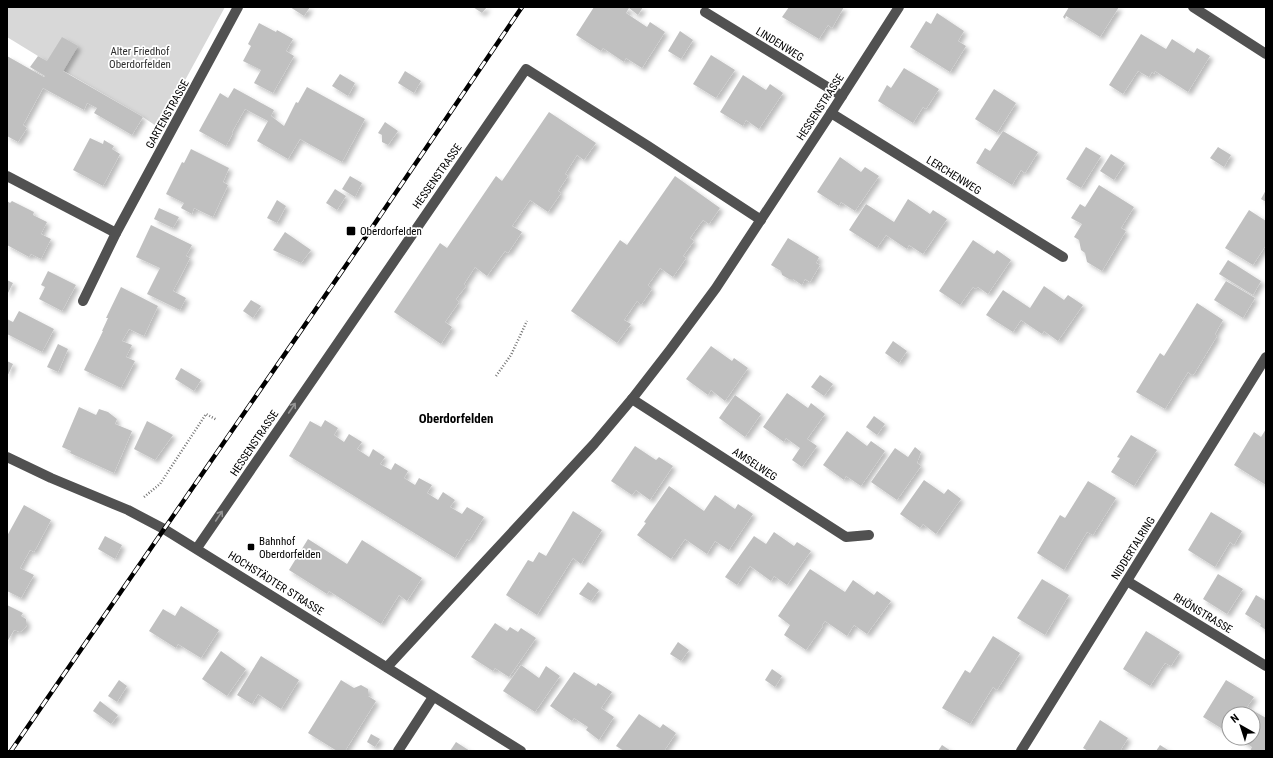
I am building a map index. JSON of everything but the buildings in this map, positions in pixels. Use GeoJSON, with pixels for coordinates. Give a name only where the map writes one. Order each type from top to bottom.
{"type":"FeatureCollection","features":[{"type":"Feature","properties":{"kind":"street","name":"GARTENSTRASSE"},"geometry":{"type":"LineString","coordinates":[[83,301],[116,233],[238,7]]}},
{"type":"Feature","properties":{"kind":"street","name":"HESSENSTRASSE"},"geometry":{"type":"LineString","coordinates":[[387,667],[594,444],[632,399],[716,288],[899,7]]}},
{"type":"Feature","properties":{"kind":"street"},"geometry":{"type":"LineString","coordinates":[[1193,7],[1266,54]]}},
{"type":"Feature","properties":{"kind":"street","name":"LINDENWEG"},"geometry":{"type":"LineString","coordinates":[[705,12],[842,96]]}},
{"type":"Feature","properties":{"kind":"street","name":"HESSENSTRASSE"},"geometry":{"type":"LineString","coordinates":[[197,548],[526,68],[655,150],[761,220]]}},
{"type":"Feature","properties":{"kind":"street","name":"LERCHENWEG"},"geometry":{"type":"LineString","coordinates":[[831,113],[1063,257]]}},
{"type":"Feature","properties":{"kind":"street"},"geometry":{"type":"LineString","coordinates":[[7,176],[116,233]]}},
{"type":"Feature","properties":{"kind":"street","name":"NIDDERTALRING"},"geometry":{"type":"LineString","coordinates":[[1021,751],[1266,357]]}},
{"type":"Feature","properties":{"kind":"street","name":"AMSELWEG"},"geometry":{"type":"LineString","coordinates":[[632,399],[846,537],[869,536]]}},
{"type":"Feature","properties":{"kind":"street","name":"HOCHSTÄDTER STRASSE"},"geometry":{"type":"LineString","coordinates":[[7,457],[51,478],[128,510],[164,529],[197,548],[521,751]]}},
{"type":"Feature","properties":{"kind":"street","name":"RHÖNSTRASSE"},"geometry":{"type":"LineString","coordinates":[[1127,581],[1266,666]]}},
{"type":"Feature","properties":{"kind":"street"},"geometry":{"type":"LineString","coordinates":[[398,751],[433,697]]}},
{"type":"Feature","properties":{"kind":"path"},"geometry":{"type":"LineString","coordinates":[[496,376],[511,355],[527,322]]}},
{"type":"Feature","properties":{"kind":"path"},"geometry":{"type":"LineString","coordinates":[[128,510],[160,484],[206,414],[217,420]]}},
{"type":"Feature","properties":{"kind":"green space","name":"Alter Friedhof Oberdorfelden"},"geometry":{"type":"Polygon","coordinates":[[[7,7],[225,7],[159,128],[143,117],[7,37],[7,7]]]}},
{"type":"Feature","properties":{"kind":"railway"},"geometry":{"type":"LineString","coordinates":[[11,751],[367,235],[522,7]]}},
{"type":"Feature","properties":{"kind":"place","name":"Oberdorfelden"},"geometry":{"type":"Point","coordinates":[351,231]}},
{"type":"Feature","properties":{"kind":"place","name":"Bahnhof Oberdorfelden"},"geometry":{"type":"Point","coordinates":[251,547]}},
{"type":"Feature","properties":{"kind":"district","name":"Oberdorfelden"},"geometry":{"type":"Point","coordinates":[456,418]}}]}
